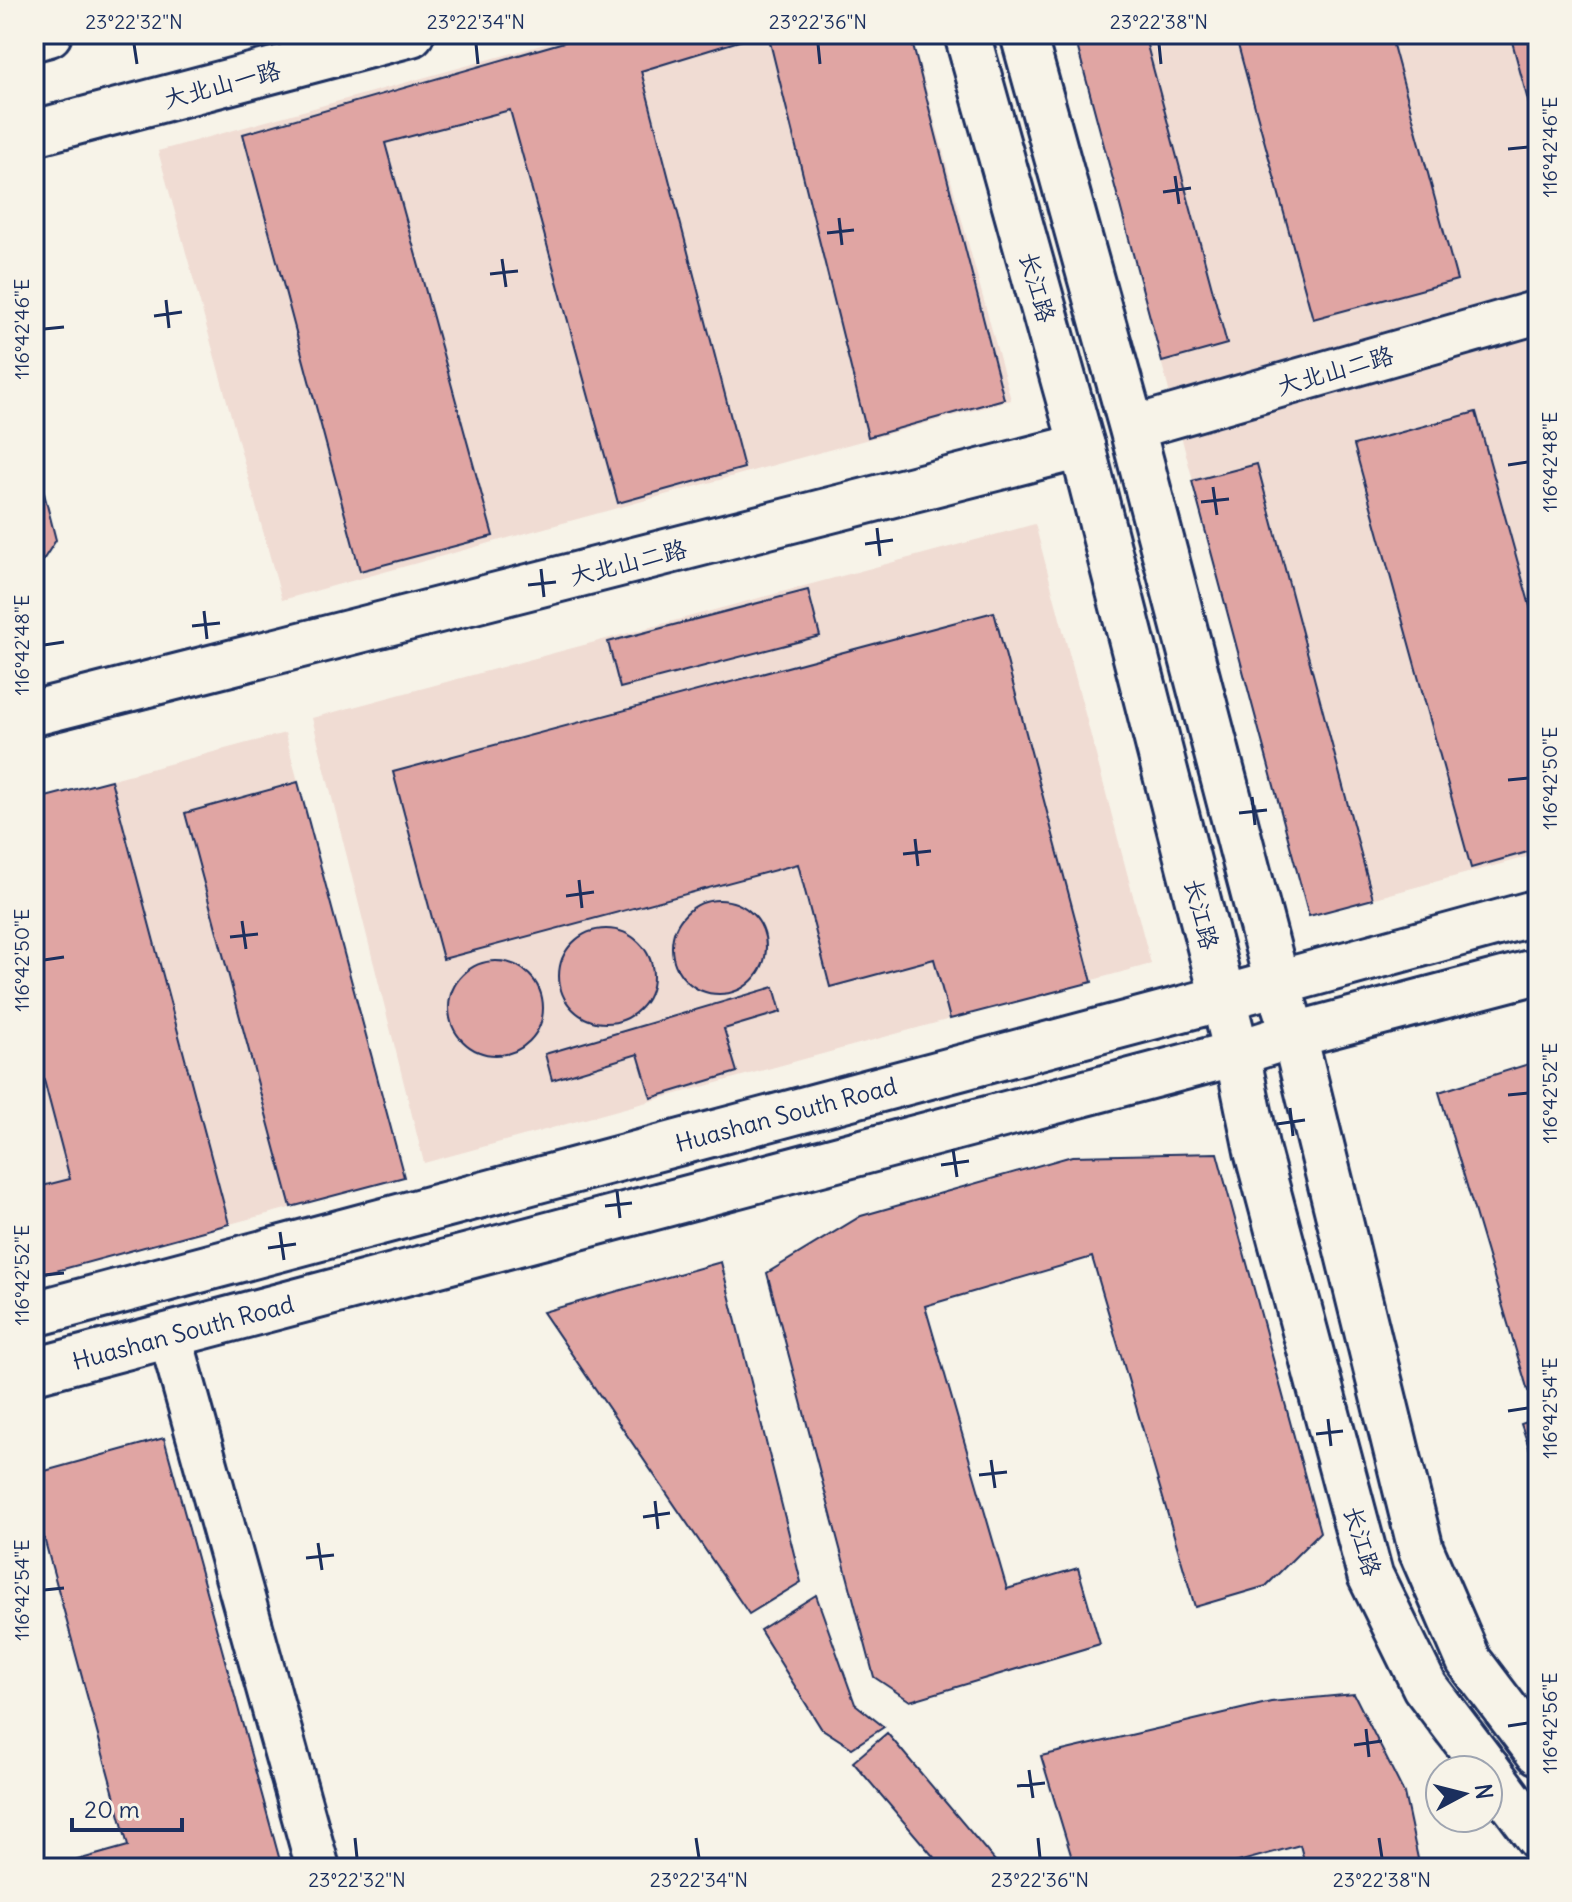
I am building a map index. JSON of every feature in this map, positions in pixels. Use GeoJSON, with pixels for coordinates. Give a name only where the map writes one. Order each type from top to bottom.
{"type":"FeatureCollection","features":[{"type":"Feature","properties":{"kind":"street"},"geometry":{"type":"LineString","coordinates":[[34,38],[49,34]]}},
{"type":"Feature","properties":{"kind":"street","name":"大北山一路"},"geometry":{"type":"LineString","coordinates":[[34,133],[411,34]]}},
{"type":"Feature","properties":{"kind":"street","name":"长江路"},"geometry":{"type":"LineString","coordinates":[[967,34],[1082,446],[1237,1053],[1257,1151],[1370,1575],[1425,1687],[1476,1754]]}},
{"type":"Feature","properties":{"kind":"street"},"geometry":{"type":"LineString","coordinates":[[1023,34],[1132,428],[1277,983],[1294,1035],[1421,1550],[1469,1661],[1538,1752]]}},
{"type":"Feature","properties":{"kind":"street","name":"大北山二路"},"geometry":{"type":"LineString","coordinates":[[1132,428],[1538,312]]}},
{"type":"Feature","properties":{"kind":"street","name":"大北山二路"},"geometry":{"type":"LineString","coordinates":[[34,713],[1082,446]]}},
{"type":"Feature","properties":{"kind":"street","name":"Huashan South Road"},"geometry":{"type":"LineString","coordinates":[[34,1314],[1538,912]]}},
{"type":"Feature","properties":{"kind":"street","name":"Huashan South Road"},"geometry":{"type":"LineString","coordinates":[[34,1371],[1538,971]]}},
{"type":"Feature","properties":{"kind":"street"},"geometry":{"type":"LineString","coordinates":[[170,1335],[318,1868]]}},
{"type":"Feature","properties":{"kind":"street","name":"长江路"},"geometry":{"type":"LineString","coordinates":[[1504,1791],[1538,1837]]}},
{"type":"Feature","properties":{"kind":"shaded area"},"geometry":{"type":"Polygon","coordinates":[[[581,34],[911,34],[1011,400],[282,600],[158,151],[581,34]]]}},
{"type":"Feature","properties":{"kind":"shaded area"},"geometry":{"type":"Polygon","coordinates":[[[1074,34],[1538,34],[1538,854],[1309,916],[1074,34]]]}},
{"type":"Feature","properties":{"kind":"shaded area"},"geometry":{"type":"Polygon","coordinates":[[[1035,524],[1151,964],[424,1163],[312,718],[1035,524]]]}},
{"type":"Feature","properties":{"kind":"shaded area"},"geometry":{"type":"Polygon","coordinates":[[[285,733],[404,1177],[34,1277],[34,800],[285,733]]]}},
{"type":"Feature","properties":{"kind":"building"},"geometry":{"type":"Polygon","coordinates":[[[592,34],[762,34],[641,71],[744,468],[618,503],[510,110],[385,143],[493,536],[360,571],[243,134],[592,34]]]}},
{"type":"Feature","properties":{"kind":"building"},"geometry":{"type":"Polygon","coordinates":[[[768,34],[910,34],[1004,399],[868,437],[768,34]]]}},
{"type":"Feature","properties":{"kind":"building"},"geometry":{"type":"Polygon","coordinates":[[[1074,34],[1144,34],[1227,344],[1162,362],[1074,34]]]}},
{"type":"Feature","properties":{"kind":"building"},"geometry":{"type":"Polygon","coordinates":[[[1235,34],[1390,34],[1457,280],[1313,319],[1235,34]]]}},
{"type":"Feature","properties":{"kind":"building"},"geometry":{"type":"Polygon","coordinates":[[[1510,34],[1538,34],[1538,138],[1510,34]]]}},
{"type":"Feature","properties":{"kind":"building"},"geometry":{"type":"Polygon","coordinates":[[[1476,412],[1538,635],[1538,849],[1471,868],[1354,445],[1476,412]]]}},
{"type":"Feature","properties":{"kind":"building"},"geometry":{"type":"Polygon","coordinates":[[[34,454],[56,540],[34,574],[34,454]]]}},
{"type":"Feature","properties":{"kind":"building"},"geometry":{"type":"Polygon","coordinates":[[[1257,464],[1373,899],[1309,916],[1192,481],[1257,464]]]}},
{"type":"Feature","properties":{"kind":"building"},"geometry":{"type":"Polygon","coordinates":[[[808,590],[820,636],[620,688],[608,642],[808,590]]]}},
{"type":"Feature","properties":{"kind":"building"},"geometry":{"type":"Polygon","coordinates":[[[994,612],[1092,982],[950,1019],[934,959],[830,987],[798,864],[443,959],[393,772],[994,612]]]}},
{"type":"Feature","properties":{"kind":"building"},"geometry":{"type":"Polygon","coordinates":[[[111,780],[229,1224],[34,1277],[34,1188],[70,1179],[34,1042],[34,800],[111,780]]]}},
{"type":"Feature","properties":{"kind":"building"},"geometry":{"type":"Polygon","coordinates":[[[298,782],[404,1177],[291,1207],[185,813],[298,782]]]}},
{"type":"Feature","properties":{"kind":"building"},"geometry":{"type":"Polygon","coordinates":[[[719,900],[737,904],[752,914],[762,929],[766,947],[762,965],[752,980],[737,990],[719,994],[701,990],[686,980],[676,965],[672,947],[676,929],[686,914],[701,904],[719,900]]]}},
{"type":"Feature","properties":{"kind":"building"},"geometry":{"type":"Polygon","coordinates":[[[606,929],[624,933],[639,943],[649,958],[653,976],[649,994],[639,1009],[624,1019],[606,1023],[588,1019],[573,1009],[563,994],[559,976],[563,958],[573,943],[588,933],[606,929]]]}},
{"type":"Feature","properties":{"kind":"building"},"geometry":{"type":"Polygon","coordinates":[[[496,961],[514,965],[529,975],[539,990],[543,1008],[539,1026],[529,1041],[514,1051],[496,1055],[478,1051],[463,1041],[453,1026],[449,1008],[453,990],[463,975],[478,965],[496,961]]]}},
{"type":"Feature","properties":{"kind":"building"},"geometry":{"type":"Polygon","coordinates":[[[774,987],[781,1012],[724,1029],[737,1072],[651,1098],[638,1054],[552,1080],[545,1054],[774,987]]]}},
{"type":"Feature","properties":{"kind":"building"},"geometry":{"type":"Polygon","coordinates":[[[1538,1061],[1538,1388],[1528,1391],[1439,1092],[1538,1061]]]}},
{"type":"Feature","properties":{"kind":"building"},"geometry":{"type":"Polygon","coordinates":[[[1217,1153],[1320,1532],[1266,1586],[1195,1607],[1092,1257],[925,1306],[1007,1589],[1078,1568],[1100,1644],[910,1701],[874,1677],[767,1273],[861,1216],[1072,1156],[1217,1153]]]}},
{"type":"Feature","properties":{"kind":"building"},"geometry":{"type":"Polygon","coordinates":[[[721,1262],[801,1582],[749,1614],[543,1312],[721,1262]]]}},
{"type":"Feature","properties":{"kind":"building"},"geometry":{"type":"Polygon","coordinates":[[[1538,1418],[1538,1473],[1521,1424],[1538,1418]]]}},
{"type":"Feature","properties":{"kind":"building"},"geometry":{"type":"Polygon","coordinates":[[[164,1438],[282,1868],[49,1868],[128,1846],[34,1501],[34,1474],[164,1438]]]}},
{"type":"Feature","properties":{"kind":"building"},"geometry":{"type":"Polygon","coordinates":[[[816,1595],[855,1704],[884,1727],[852,1748],[821,1728],[760,1630],[816,1595]]]}},
{"type":"Feature","properties":{"kind":"building"},"geometry":{"type":"Polygon","coordinates":[[[1354,1694],[1404,1793],[1420,1868],[1306,1868],[1300,1845],[1216,1868],[1075,1868],[1041,1756],[1271,1702],[1354,1694]]]}},
{"type":"Feature","properties":{"kind":"building"},"geometry":{"type":"Polygon","coordinates":[[[887,1733],[1001,1868],[943,1868],[853,1762],[887,1733]]]}}]}
